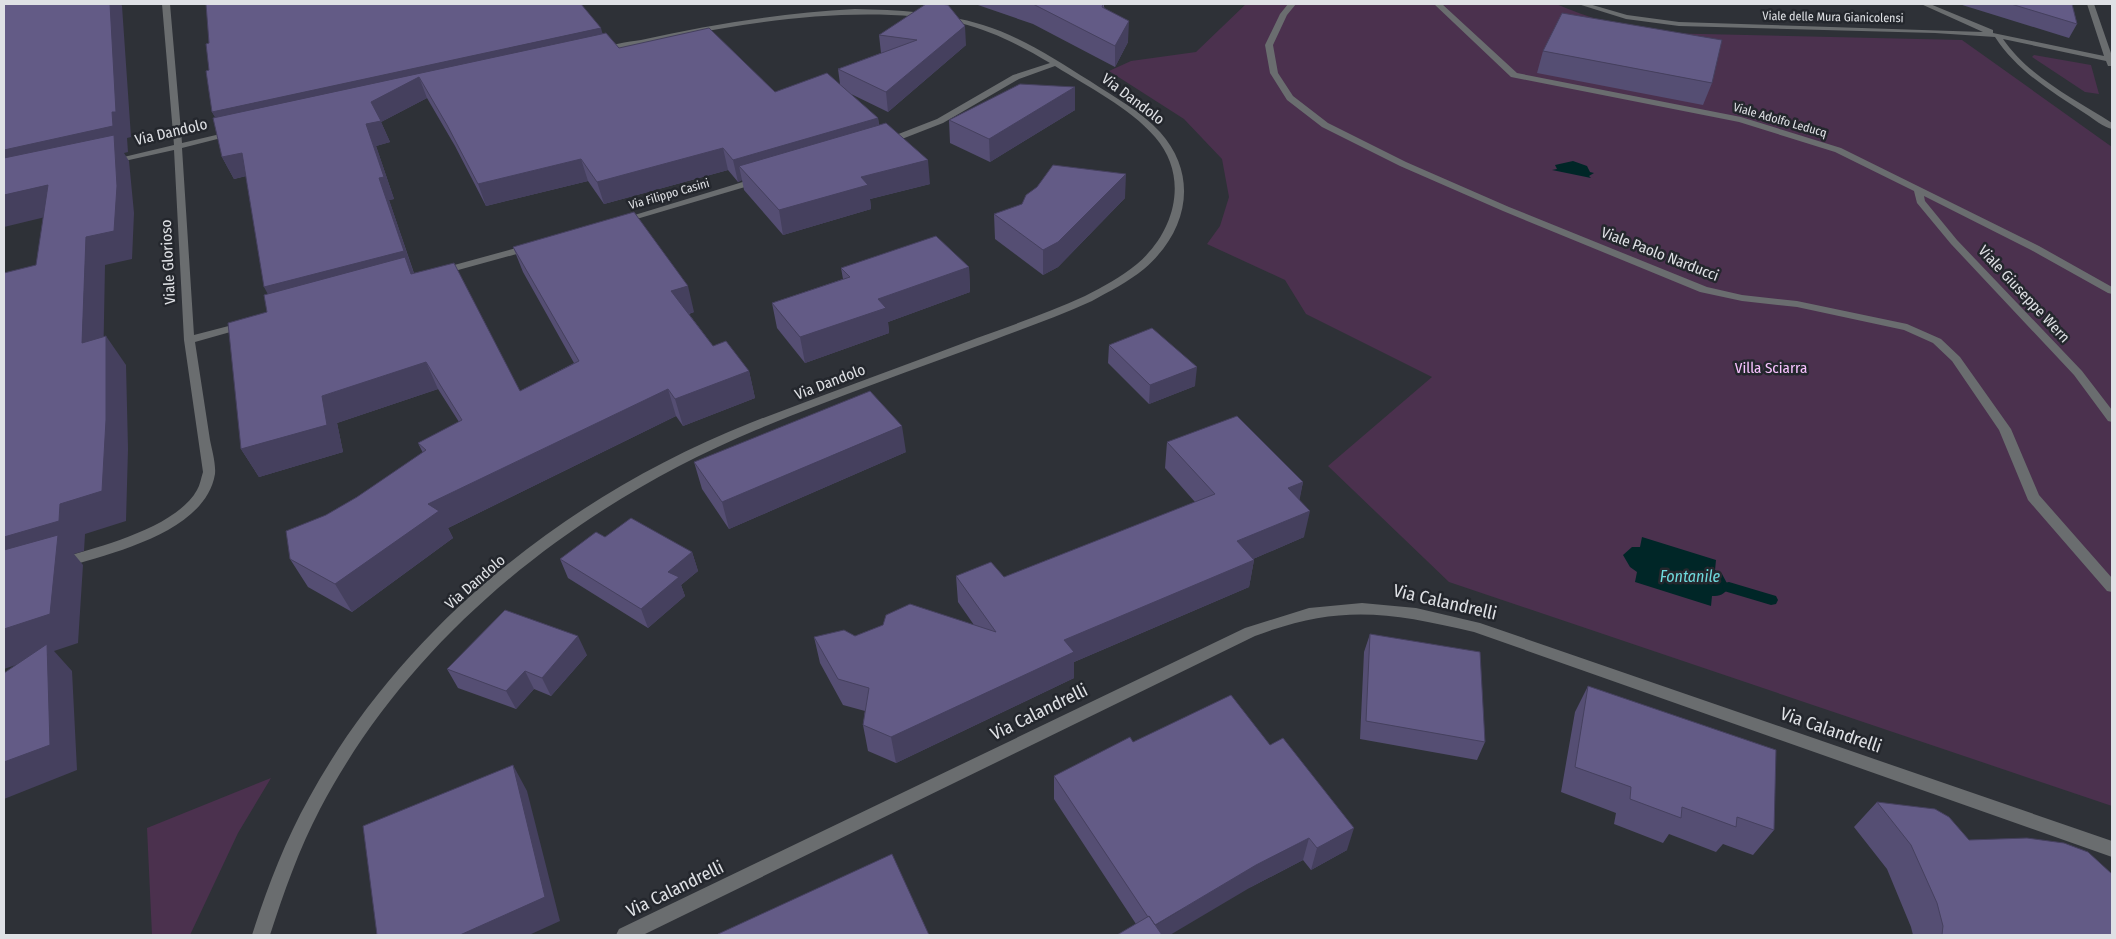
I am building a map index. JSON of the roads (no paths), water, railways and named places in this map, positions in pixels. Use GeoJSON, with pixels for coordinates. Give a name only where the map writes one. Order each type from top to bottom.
{"type":"FeatureCollection","features":[{"type":"Feature","properties":{"kind":"street","name":"Viale Glorioso"},"geometry":{"type":"LineString","coordinates":[[48,567],[141,537],[188,510],[197,502],[208,486],[209,472],[189,340],[178,146],[166,4]]}},
{"type":"Feature","properties":{"kind":"street","name":"Viale Paolo Narducci"},"geometry":{"type":"LineString","coordinates":[[1292,4],[1284,14],[1269,45],[1274,73],[1290,98],[1325,125],[1403,164],[1506,209],[1704,290],[1742,298],[1797,304],[1908,327],[1937,341],[1956,359],[2005,429],[2032,497],[2112,588]]}},
{"type":"Feature","properties":{"kind":"street","name":"Viale Adolfo Leducq"},"geometry":{"type":"LineString","coordinates":[[1438,4],[1514,75],[1741,120],[1838,150],[2036,248],[2112,291]]}},
{"type":"Feature","properties":{"kind":"street","name":"Viale delle Mura Gianicolensi"},"geometry":{"type":"LineString","coordinates":[[1582,4],[1626,17],[1679,24],[1942,31],[1997,35]]}},
{"type":"Feature","properties":{"kind":"street"},"geometry":{"type":"LineString","coordinates":[[1925,4],[1997,35],[2111,62]]}},
{"type":"Feature","properties":{"kind":"street"},"geometry":{"type":"LineString","coordinates":[[2092,4],[2111,62]]}},
{"type":"Feature","properties":{"kind":"street","name":"Via Dandolo"},"geometry":{"type":"LineString","coordinates":[[261,935],[279,879],[306,815],[340,758],[372,713],[406,670],[448,626],[495,582],[538,548],[610,499],[696,453],[752,427],[1070,307],[1122,280],[1156,252],[1170,230],[1178,212],[1180,185],[1178,168],[1165,144],[1147,125],[1056,63],[1012,37],[965,21],[914,13],[849,9],[809,11],[748,19],[592,53]]}},
{"type":"Feature","properties":{"kind":"street"},"geometry":{"type":"LineString","coordinates":[[1997,35],[2006,50],[2021,65],[2112,127]]}},
{"type":"Feature","properties":{"kind":"street"},"geometry":{"type":"LineString","coordinates":[[876,146],[931,125],[1007,81],[1056,63]]}},
{"type":"Feature","properties":{"kind":"street","name":"Via Dandolo"},"geometry":{"type":"LineString","coordinates":[[105,162],[241,132]]}},
{"type":"Feature","properties":{"kind":"street","name":"Via Filippo Casini"},"geometry":{"type":"LineString","coordinates":[[612,224],[766,179]]}},
{"type":"Feature","properties":{"kind":"street","name":"Viale Giuseppe Wern"},"geometry":{"type":"LineString","coordinates":[[1918,190],[1920,201],[1954,242],[2078,373],[2112,418]]}},
{"type":"Feature","properties":{"kind":"street"},"geometry":{"type":"LineString","coordinates":[[430,274],[545,243]]}},
{"type":"Feature","properties":{"kind":"street"},"geometry":{"type":"LineString","coordinates":[[189,340],[256,322]]}},
{"type":"Feature","properties":{"kind":"street","name":"Via Calandrelli"},"geometry":{"type":"LineString","coordinates":[[625,935],[1250,632],[1298,614],[1362,607],[1406,610],[1475,627],[2112,848]]}},
{"type":"Feature","properties":{"kind":"water"},"geometry":{"type":"Polygon","coordinates":[[[1573,161],[1587,166],[1590,172],[1594,173],[1589,176],[1591,178],[1552,170],[1557,169],[1555,165],[1573,161]]]}},
{"type":"Feature","properties":{"kind":"water","name":"Fontanile"},"geometry":{"type":"Polygon","coordinates":[[[1642,537],[1716,560],[1715,570],[1722,574],[1729,587],[1722,594],[1712,596],[1711,606],[1635,582],[1637,572],[1630,567],[1623,555],[1632,547],[1640,547],[1642,537]]]}},
{"type":"Feature","properties":{"kind":"waterway"},"geometry":{"type":"LineString","coordinates":[[1729,587],[1771,600]]}},
{"type":"Feature","properties":{"kind":"park label","name":"Villa Sciarra"},"geometry":{"type":"Point","coordinates":[1771,368]}}]}
